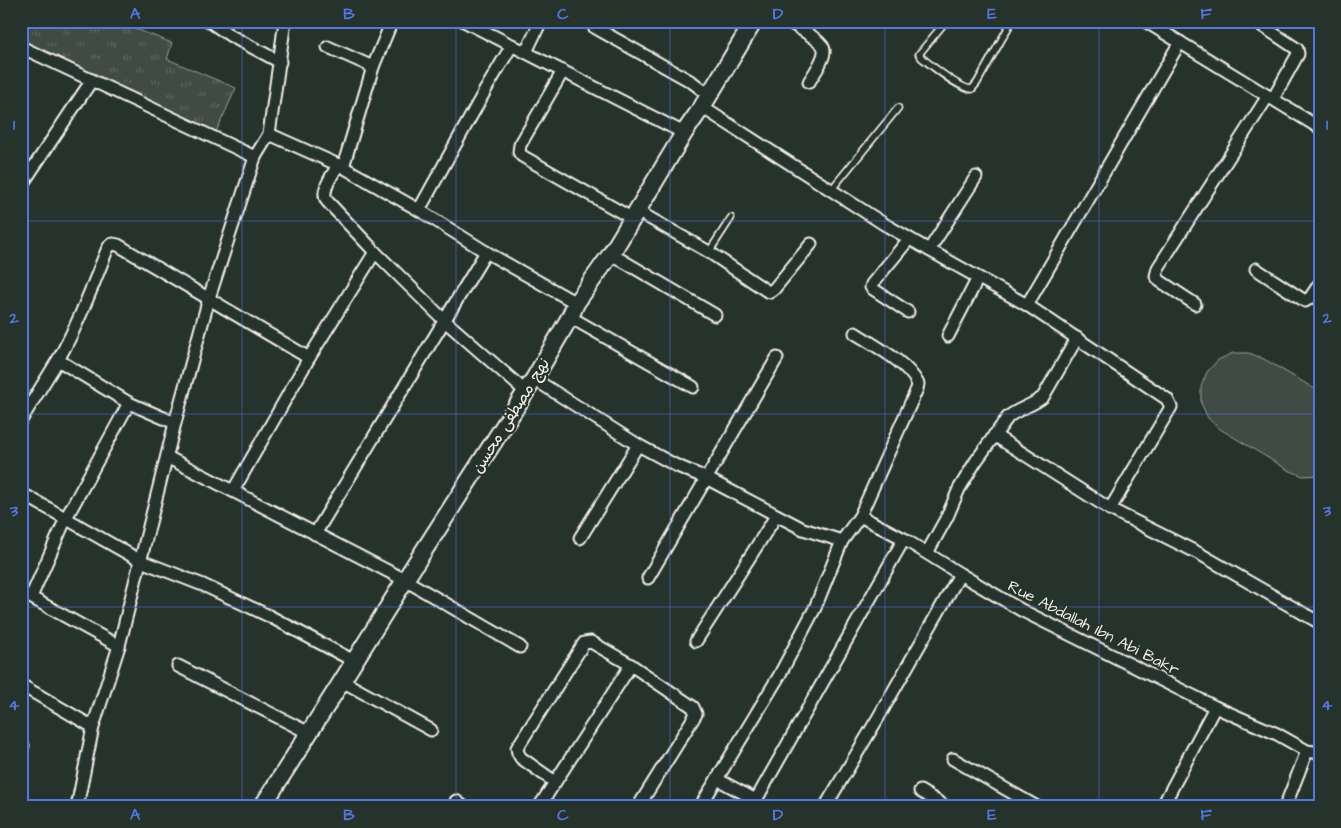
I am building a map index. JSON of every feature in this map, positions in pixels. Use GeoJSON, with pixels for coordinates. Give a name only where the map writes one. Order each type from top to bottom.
{"type":"FeatureCollection","features":[{"type":"Feature","properties":{"kind":"main road","name":"نهج مصطفى محسن"},"geometry":{"type":"LineString","coordinates":[[262,807],[529,385],[573,310],[611,254],[754,21]]}},
{"type":"Feature","properties":{"kind":"street"},"geometry":{"type":"LineString","coordinates":[[209,21],[231,36],[280,62]]}},
{"type":"Feature","properties":{"kind":"street"},"geometry":{"type":"LineString","coordinates":[[77,807],[93,727],[119,646],[175,423],[209,298],[255,157],[269,134],[285,21]]}},
{"type":"Feature","properties":{"kind":"street"},"geometry":{"type":"LineString","coordinates":[[392,21],[373,67],[340,166],[324,192],[324,197],[375,252],[445,321],[529,385],[675,466],[706,478],[803,529],[842,541]]}},
{"type":"Feature","properties":{"kind":"street"},"geometry":{"type":"LineString","coordinates":[[464,21],[684,133]]}},
{"type":"Feature","properties":{"kind":"street"},"geometry":{"type":"LineString","coordinates":[[487,33],[491,21]]}},
{"type":"Feature","properties":{"kind":"street"},"geometry":{"type":"LineString","coordinates":[[526,52],[541,21]]}},
{"type":"Feature","properties":{"kind":"street"},"geometry":{"type":"LineString","coordinates":[[788,21],[822,44],[824,50],[823,58],[809,82]]}},
{"type":"Feature","properties":{"kind":"street"},"geometry":{"type":"LineString","coordinates":[[1145,21],[1320,128]]}},
{"type":"Feature","properties":{"kind":"street"},"geometry":{"type":"LineString","coordinates":[[1195,304],[1160,281],[1156,276],[1158,268],[1298,54],[1297,49],[1255,21]]}},
{"type":"Feature","properties":{"kind":"street"},"geometry":{"type":"LineString","coordinates":[[594,27],[692,82],[705,101],[831,190],[909,239],[1027,305],[1167,399],[1171,407],[1110,509]]}},
{"type":"Feature","properties":{"kind":"street"},"geometry":{"type":"LineString","coordinates":[[1027,305],[1180,42]]}},
{"type":"Feature","properties":{"kind":"street"},"geometry":{"type":"LineString","coordinates":[[419,210],[512,45]]}},
{"type":"Feature","properties":{"kind":"street"},"geometry":{"type":"LineString","coordinates":[[21,47],[255,157]]}},
{"type":"Feature","properties":{"kind":"street"},"geometry":{"type":"LineString","coordinates":[[328,47],[373,67]]}},
{"type":"Feature","properties":{"kind":"street"},"geometry":{"type":"LineString","coordinates":[[563,71],[520,145],[519,152],[522,156],[709,252],[767,292],[774,290],[811,244]]}},
{"type":"Feature","properties":{"kind":"street"},"geometry":{"type":"LineString","coordinates":[[21,186],[92,80]]}},
{"type":"Feature","properties":{"kind":"street"},"geometry":{"type":"LineString","coordinates":[[269,134],[340,166],[419,210],[692,387]]}},
{"type":"Feature","properties":{"kind":"street"},"geometry":{"type":"LineString","coordinates":[[929,250],[976,177]]}},
{"type":"Feature","properties":{"kind":"street"},"geometry":{"type":"LineString","coordinates":[[908,312],[871,287],[909,239]]}},
{"type":"Feature","properties":{"kind":"street"},"geometry":{"type":"LineString","coordinates":[[21,420],[67,344],[82,313],[106,250],[113,244],[118,245],[309,358]]}},
{"type":"Feature","properties":{"kind":"street"},"geometry":{"type":"LineString","coordinates":[[233,491],[309,358],[375,252]]}},
{"type":"Feature","properties":{"kind":"street"},"geometry":{"type":"LineString","coordinates":[[315,534],[486,252]]}},
{"type":"Feature","properties":{"kind":"street"},"geometry":{"type":"LineString","coordinates":[[611,254],[714,315]]}},
{"type":"Feature","properties":{"kind":"street"},"geometry":{"type":"LineString","coordinates":[[1256,269],[1306,301],[1320,283]]}},
{"type":"Feature","properties":{"kind":"street"},"geometry":{"type":"LineString","coordinates":[[948,336],[978,278]]}},
{"type":"Feature","properties":{"kind":"street"},"geometry":{"type":"LineString","coordinates":[[700,807],[779,676],[815,608],[842,541],[860,516],[918,384],[912,374],[894,359],[855,333]]}},
{"type":"Feature","properties":{"kind":"street"},"geometry":{"type":"LineString","coordinates":[[927,553],[976,460],[1008,416],[1034,404],[1042,397],[1077,338]]}},
{"type":"Feature","properties":{"kind":"street"},"geometry":{"type":"LineString","coordinates":[[648,578],[777,358]]}},
{"type":"Feature","properties":{"kind":"street"},"geometry":{"type":"LineString","coordinates":[[58,360],[129,403],[175,423]]}},
{"type":"Feature","properties":{"kind":"street"},"geometry":{"type":"LineString","coordinates":[[119,646],[24,595],[129,403]]}},
{"type":"Feature","properties":{"kind":"street"},"geometry":{"type":"LineString","coordinates":[[994,435],[1110,509],[1200,554],[1320,623]]}},
{"type":"Feature","properties":{"kind":"street"},"geometry":{"type":"LineString","coordinates":[[580,538],[638,446]]}},
{"type":"Feature","properties":{"kind":"street"},"geometry":{"type":"LineString","coordinates":[[167,457],[405,580],[520,647]]}},
{"type":"Feature","properties":{"kind":"street"},"geometry":{"type":"LineString","coordinates":[[21,492],[141,561],[203,585],[270,616],[354,661]]}},
{"type":"Feature","properties":{"kind":"street"},"geometry":{"type":"LineString","coordinates":[[696,641],[776,516]]}},
{"type":"Feature","properties":{"kind":"street","name":"Rue Abdallah Ibn Abi Bakr"},"geometry":{"type":"LineString","coordinates":[[860,516],[904,539],[1021,610],[1215,707],[1277,734],[1307,750],[1320,753]]}},
{"type":"Feature","properties":{"kind":"street"},"geometry":{"type":"LineString","coordinates":[[716,779],[754,803],[904,539]]}},
{"type":"Feature","properties":{"kind":"street"},"geometry":{"type":"LineString","coordinates":[[825,807],[960,574]]}},
{"type":"Feature","properties":{"kind":"street"},"geometry":{"type":"LineString","coordinates":[[555,782],[521,758],[517,748],[584,643],[591,642],[631,664],[693,707],[696,714],[638,807]]}},
{"type":"Feature","properties":{"kind":"street"},"geometry":{"type":"LineString","coordinates":[[539,807],[631,664]]}},
{"type":"Feature","properties":{"kind":"street"},"geometry":{"type":"LineString","coordinates":[[178,666],[309,733]]}},
{"type":"Feature","properties":{"kind":"street"},"geometry":{"type":"LineString","coordinates":[[342,681],[430,730]]}},
{"type":"Feature","properties":{"kind":"street"},"geometry":{"type":"LineString","coordinates":[[21,685],[93,727]]}},
{"type":"Feature","properties":{"kind":"street"},"geometry":{"type":"LineString","coordinates":[[1162,807],[1215,707]]}},
{"type":"Feature","properties":{"kind":"street"},"geometry":{"type":"LineString","coordinates":[[1285,807],[1307,750]]}},
{"type":"Feature","properties":{"kind":"street"},"geometry":{"type":"LineString","coordinates":[[953,759],[1037,807]]}},
{"type":"Feature","properties":{"kind":"street"},"geometry":{"type":"LineString","coordinates":[[920,790],[946,807]]}},
{"type":"Feature","properties":{"kind":"lane"},"geometry":{"type":"LineString","coordinates":[[946,21],[919,54],[951,80],[968,89],[977,83],[1012,21]]}},
{"type":"Feature","properties":{"kind":"lane"},"geometry":{"type":"LineString","coordinates":[[831,190],[898,108]]}},
{"type":"Feature","properties":{"kind":"lane"},"geometry":{"type":"LineString","coordinates":[[709,252],[731,218]]}},
{"type":"Feature","properties":{"kind":"green space"},"geometry":{"type":"Polygon","coordinates":[[[24,21],[133,21],[131,27],[172,43],[167,59],[236,88],[216,132],[21,42],[21,28],[24,21]]]}},
{"type":"Feature","properties":{"kind":"green space"},"geometry":{"type":"Polygon","coordinates":[[[1233,353],[1249,353],[1264,359],[1320,392],[1320,475],[1303,476],[1288,470],[1220,429],[1208,418],[1201,403],[1201,387],[1207,372],[1218,360],[1233,353]]]}}]}
